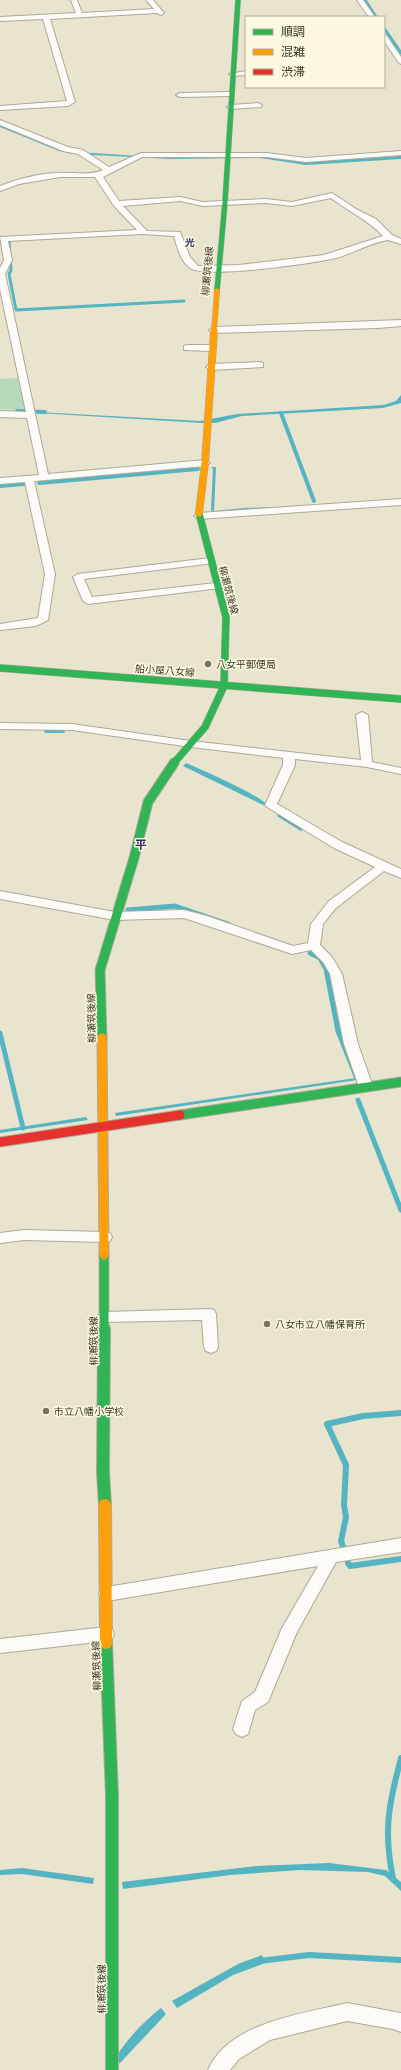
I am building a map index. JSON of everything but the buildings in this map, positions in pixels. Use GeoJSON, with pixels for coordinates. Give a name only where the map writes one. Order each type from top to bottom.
{"type":"FeatureCollection","features":[{"type":"Feature","properties":{"kind":"main road","name":"柳瀬筑後線"},"geometry":{"type":"LineString","coordinates":[[112,2070],[112,1796],[106,1634],[103,1472],[105,1237],[100,970],[115,916],[134,858],[148,802],[166,773],[205,726],[224,686],[226,617],[216,586],[199,516],[205,463],[212,330],[224,203],[238,0]]}},
{"type":"Feature","properties":{"kind":"main road","name":"船小屋八女線"},"geometry":{"type":"LineString","coordinates":[[0,668],[401,699]]}},
{"type":"Feature","properties":{"kind":"main road"},"geometry":{"type":"LineString","coordinates":[[0,1142],[401,1082]]}},
{"type":"Feature","properties":{"kind":"street"},"geometry":{"type":"LineString","coordinates":[[74,0],[80,16]]}},
{"type":"Feature","properties":{"kind":"street"},"geometry":{"type":"LineString","coordinates":[[0,19],[160,12],[149,0]]}},
{"type":"Feature","properties":{"kind":"street"},"geometry":{"type":"LineString","coordinates":[[360,0],[371,16]]}},
{"type":"Feature","properties":{"kind":"street"},"geometry":{"type":"LineString","coordinates":[[0,108],[68,104],[71,102],[46,17]]}},
{"type":"Feature","properties":{"kind":"street"},"geometry":{"type":"LineString","coordinates":[[385,38],[401,62]]}},
{"type":"Feature","properties":{"kind":"street"},"geometry":{"type":"LineString","coordinates":[[233,74],[245,73]]}},
{"type":"Feature","properties":{"kind":"street"},"geometry":{"type":"LineString","coordinates":[[180,95],[232,94]]}},
{"type":"Feature","properties":{"kind":"street"},"geometry":{"type":"LineString","coordinates":[[231,107],[258,105]]}},
{"type":"Feature","properties":{"kind":"street"},"geometry":{"type":"LineString","coordinates":[[0,122],[66,149],[83,154],[110,171]]}},
{"type":"Feature","properties":{"kind":"street"},"geometry":{"type":"LineString","coordinates":[[0,189],[17,182],[60,175],[75,176],[102,174],[138,157],[227,157],[268,155],[306,160],[401,153]]}},
{"type":"Feature","properties":{"kind":"street"},"geometry":{"type":"LineString","coordinates":[[102,174],[99,177],[117,204],[144,232]]}},
{"type":"Feature","properties":{"kind":"street"},"geometry":{"type":"LineString","coordinates":[[117,204],[138,201],[180,199],[203,204],[266,201],[292,204],[332,195],[353,211],[373,221],[389,237],[401,242]]}},
{"type":"Feature","properties":{"kind":"street"},"geometry":{"type":"LineString","coordinates":[[44,478],[1,274],[8,260],[1,238],[144,232],[177,234],[182,250],[194,268],[218,269],[325,258],[389,237]]}},
{"type":"Feature","properties":{"kind":"street"},"geometry":{"type":"LineString","coordinates":[[212,330],[401,323]]}},
{"type":"Feature","properties":{"kind":"street"},"geometry":{"type":"LineString","coordinates":[[187,348],[212,348]]}},
{"type":"Feature","properties":{"kind":"street"},"geometry":{"type":"LineString","coordinates":[[210,367],[260,365]]}},
{"type":"Feature","properties":{"kind":"street"},"geometry":{"type":"LineString","coordinates":[[0,414],[31,415]]}},
{"type":"Feature","properties":{"kind":"street"},"geometry":{"type":"LineString","coordinates":[[0,481],[205,463]]}},
{"type":"Feature","properties":{"kind":"street"},"geometry":{"type":"LineString","coordinates":[[0,627],[36,623],[44,620],[50,574],[29,479]]}},
{"type":"Feature","properties":{"kind":"street"},"geometry":{"type":"LineString","coordinates":[[199,516],[401,502]]}},
{"type":"Feature","properties":{"kind":"street"},"geometry":{"type":"LineString","coordinates":[[210,560],[78,577],[88,601],[216,586]]}},
{"type":"Feature","properties":{"kind":"street"},"geometry":{"type":"LineString","coordinates":[[362,715],[367,764]]}},
{"type":"Feature","properties":{"kind":"street"},"geometry":{"type":"LineString","coordinates":[[0,726],[35,730],[72,727],[191,744],[367,764],[401,770]]}},
{"type":"Feature","properties":{"kind":"street"},"geometry":{"type":"LineString","coordinates":[[289,755],[289,765],[270,805],[338,845],[401,874]]}},
{"type":"Feature","properties":{"kind":"street"},"geometry":{"type":"LineString","coordinates":[[314,946],[317,924],[332,905],[383,866]]}},
{"type":"Feature","properties":{"kind":"street"},"geometry":{"type":"LineString","coordinates":[[0,895],[115,916],[184,914],[203,918],[292,950],[314,946]]}},
{"type":"Feature","properties":{"kind":"street"},"geometry":{"type":"LineString","coordinates":[[314,946],[328,960],[336,974],[351,1044],[366,1087]]}},
{"type":"Feature","properties":{"kind":"street"},"geometry":{"type":"LineString","coordinates":[[0,1238],[24,1235],[105,1237]]}},
{"type":"Feature","properties":{"kind":"street"},"geometry":{"type":"LineString","coordinates":[[105,1316],[209,1314],[211,1347]]}},
{"type":"Feature","properties":{"kind":"street"},"geometry":{"type":"LineString","coordinates":[[106,1594],[401,1545]]}},
{"type":"Feature","properties":{"kind":"street"},"geometry":{"type":"LineString","coordinates":[[242,1729],[248,1706],[262,1697],[277,1656],[290,1628],[332,1557]]}},
{"type":"Feature","properties":{"kind":"street"},"geometry":{"type":"LineString","coordinates":[[0,1646],[106,1634]]}},
{"type":"Feature","properties":{"kind":"street"},"geometry":{"type":"LineString","coordinates":[[218,2070],[232,2052],[266,2032],[347,2012],[396,2020],[401,2023]]}},
{"type":"Feature","properties":{"kind":"green space"},"geometry":{"type":"Polygon","coordinates":[[[18,378],[25,410],[0,409],[0,379],[18,378]]]}},
{"type":"Feature","properties":{"kind":"water"},"geometry":{"type":"Polygon","coordinates":[[[0,124],[76,152],[156,157],[265,156],[307,162],[401,156],[401,159],[306,165],[260,158],[170,159],[74,154],[59,151],[0,127],[0,124]]]}},
{"type":"Feature","properties":{"kind":"water"},"geometry":{"type":"Polygon","coordinates":[[[401,395],[401,403],[383,408],[242,416],[215,423],[38,413],[200,421],[237,414],[384,405],[396,401],[401,395]]]}},
{"type":"Feature","properties":{"kind":"water"},"geometry":{"type":"Polygon","coordinates":[[[211,467],[216,467],[214,511],[244,508],[305,506],[213,512],[211,510],[213,469],[211,467]]]}},
{"type":"Feature","properties":{"kind":"water"},"geometry":{"type":"Polygon","coordinates":[[[186,763],[242,789],[262,800],[266,804],[263,805],[183,766],[186,763]]]}},
{"type":"Feature","properties":{"kind":"water"},"geometry":{"type":"Polygon","coordinates":[[[356,1078],[357,1080],[116,1116],[115,1113],[356,1078]]]}},
{"type":"Feature","properties":{"kind":"water"},"geometry":{"type":"Polygon","coordinates":[[[86,1117],[88,1120],[0,1133],[0,1130],[86,1117]]]}},
{"type":"Feature","properties":{"kind":"water"},"geometry":{"type":"Polygon","coordinates":[[[329,1863],[386,1870],[401,1882],[401,1891],[385,1876],[368,1872],[300,1870],[230,1875],[123,1889],[122,1882],[256,1866],[329,1863]]]}},
{"type":"Feature","properties":{"kind":"water"},"geometry":{"type":"Polygon","coordinates":[[[22,1868],[94,1878],[93,1884],[22,1874],[0,1875],[0,1870],[22,1868]]]}},
{"type":"Feature","properties":{"kind":"water"},"geometry":{"type":"Polygon","coordinates":[[[262,1955],[265,1963],[233,1975],[177,2008],[172,2001],[238,1964],[262,1955]]]}},
{"type":"Feature","properties":{"kind":"water"},"geometry":{"type":"Polygon","coordinates":[[[161,2008],[166,2014],[120,2063],[108,2070],[131,2036],[145,2021],[161,2008]]]}},
{"type":"Feature","properties":{"kind":"waterway"},"geometry":{"type":"LineString","coordinates":[[365,0],[375,16]]}},
{"type":"Feature","properties":{"kind":"waterway"},"geometry":{"type":"LineString","coordinates":[[385,29],[401,53]]}},
{"type":"Feature","properties":{"kind":"waterway"},"geometry":{"type":"LineString","coordinates":[[9,241],[11,270],[9,274],[16,310],[184,301]]}},
{"type":"Feature","properties":{"kind":"waterway"},"geometry":{"type":"LineString","coordinates":[[17,411],[45,412]]}},
{"type":"Feature","properties":{"kind":"waterway"},"geometry":{"type":"LineString","coordinates":[[281,413],[314,501]]}},
{"type":"Feature","properties":{"kind":"waterway"},"geometry":{"type":"LineString","coordinates":[[39,483],[198,469]]}},
{"type":"Feature","properties":{"kind":"waterway"},"geometry":{"type":"LineString","coordinates":[[0,486],[24,484]]}},
{"type":"Feature","properties":{"kind":"waterway"},"geometry":{"type":"LineString","coordinates":[[46,731],[63,731]]}},
{"type":"Feature","properties":{"kind":"waterway"},"geometry":{"type":"LineString","coordinates":[[280,815],[301,828]]}},
{"type":"Feature","properties":{"kind":"waterway"},"geometry":{"type":"LineString","coordinates":[[128,910],[175,906],[228,924]]}},
{"type":"Feature","properties":{"kind":"waterway"},"geometry":{"type":"LineString","coordinates":[[310,953],[320,958],[326,969],[338,1031],[356,1076]]}},
{"type":"Feature","properties":{"kind":"waterway"},"geometry":{"type":"LineString","coordinates":[[0,1033],[23,1128]]}},
{"type":"Feature","properties":{"kind":"waterway"},"geometry":{"type":"LineString","coordinates":[[358,1100],[401,1210]]}},
{"type":"Feature","properties":{"kind":"waterway"},"geometry":{"type":"LineString","coordinates":[[345,1552],[341,1541],[346,1517],[344,1505],[346,1465],[327,1424],[363,1416],[401,1413]]}},
{"type":"Feature","properties":{"kind":"waterway"},"geometry":{"type":"LineString","coordinates":[[348,1563],[350,1566],[401,1559]]}},
{"type":"Feature","properties":{"kind":"waterway"},"geometry":{"type":"LineString","coordinates":[[393,1878],[388,1846],[388,1831],[393,1789],[401,1758]]}},
{"type":"Feature","properties":{"kind":"waterway"},"geometry":{"type":"LineString","coordinates":[[259,1961],[309,1955],[401,1960]]}},
{"type":"Feature","properties":{"kind":"traffic: fast"},"geometry":{"type":"LineString","coordinates":[[217,291],[225,202],[238,0]]}},
{"type":"Feature","properties":{"kind":"traffic: fast"},"geometry":{"type":"LineString","coordinates":[[102,1038],[100,970],[134,858],[148,802],[166,773],[205,727],[224,686],[226,617],[199,513]]}},
{"type":"Feature","properties":{"kind":"traffic: fast"},"geometry":{"type":"LineString","coordinates":[[0,668],[401,699]]}},
{"type":"Feature","properties":{"kind":"traffic: fast"},"geometry":{"type":"LineString","coordinates":[[180,1115],[401,1082]]}},
{"type":"Feature","properties":{"kind":"traffic: fast"},"geometry":{"type":"LineString","coordinates":[[104,1255],[103,1472],[105,1505]]}},
{"type":"Feature","properties":{"kind":"traffic: fast"},"geometry":{"type":"LineString","coordinates":[[106,1643],[112,1796],[112,2070]]}},
{"type":"Feature","properties":{"kind":"traffic: slow"},"geometry":{"type":"LineString","coordinates":[[199,513],[205,463],[217,291]]}},
{"type":"Feature","properties":{"kind":"traffic: slow"},"geometry":{"type":"LineString","coordinates":[[102,1038],[104,1255]]}},
{"type":"Feature","properties":{"kind":"traffic: slow"},"geometry":{"type":"LineString","coordinates":[[105,1505],[106,1643]]}},
{"type":"Feature","properties":{"kind":"traffic: jam"},"geometry":{"type":"LineString","coordinates":[[0,1142],[180,1115]]}},
{"type":"Feature","properties":{"kind":"place","name":"八女平郵便局"},"geometry":{"type":"Point","coordinates":[208,664]}},
{"type":"Feature","properties":{"kind":"place","name":"八女市立八幡保育所"},"geometry":{"type":"Point","coordinates":[267,1324]}},
{"type":"Feature","properties":{"kind":"place","name":"市立八幡小学校"},"geometry":{"type":"Point","coordinates":[46,1411]}},
{"type":"Feature","properties":{"kind":"district","name":"光"},"geometry":{"type":"Point","coordinates":[190,242]}},
{"type":"Feature","properties":{"kind":"district","name":"平"},"geometry":{"type":"Point","coordinates":[141,844]}}]}
